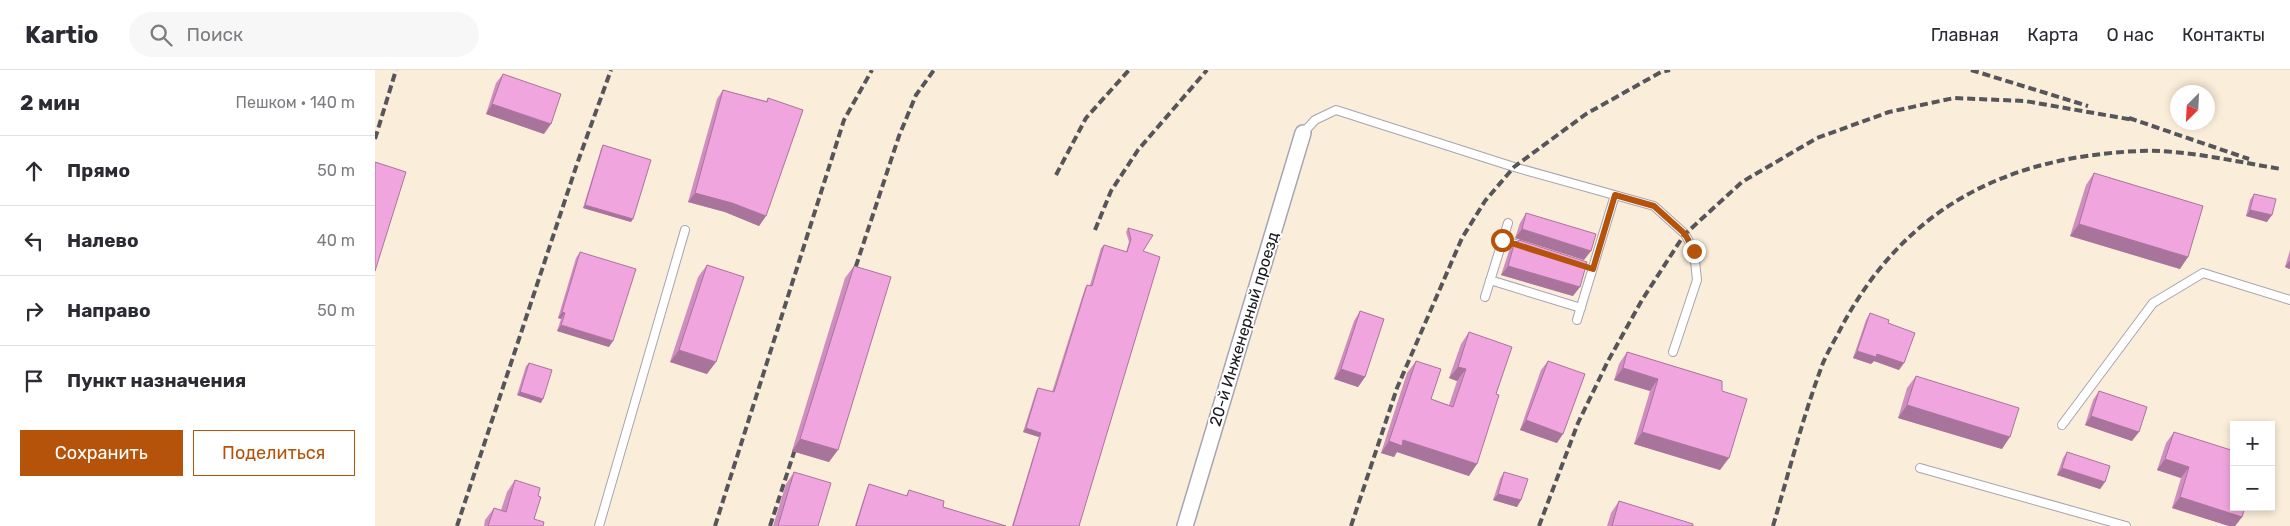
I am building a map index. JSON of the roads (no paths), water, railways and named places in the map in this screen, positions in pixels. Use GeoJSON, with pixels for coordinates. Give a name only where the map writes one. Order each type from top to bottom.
{"type":"FeatureCollection","features":[{"type":"Feature","properties":{"kind":"street","name":"20-й Инженерный проезд"},"geometry":{"type":"LineString","coordinates":[[1185,526],[1303,133]]}},
{"type":"Feature","properties":{"kind":"lane"},"geometry":{"type":"LineString","coordinates":[[1303,133],[1315,120],[1336,110],[1513,166],[1654,206],[1685,234],[1694,251],[1697,280],[1673,352]]}},
{"type":"Feature","properties":{"kind":"lane"},"geometry":{"type":"LineString","coordinates":[[1577,320],[1615,195]]}},
{"type":"Feature","properties":{"kind":"lane"},"geometry":{"type":"LineString","coordinates":[[1485,297],[1508,223]]}},
{"type":"Feature","properties":{"kind":"lane"},"geometry":{"type":"LineString","coordinates":[[599,526],[685,230]]}},
{"type":"Feature","properties":{"kind":"lane"},"geometry":{"type":"LineString","coordinates":[[1502,240],[1529,249]]}},
{"type":"Feature","properties":{"kind":"lane"},"geometry":{"type":"LineString","coordinates":[[1584,266],[1593,269]]}},
{"type":"Feature","properties":{"kind":"lane"},"geometry":{"type":"LineString","coordinates":[[2062,425],[2153,303],[2203,273],[2290,300]]}},
{"type":"Feature","properties":{"kind":"lane"},"geometry":{"type":"LineString","coordinates":[[1490,280],[1581,308]]}},
{"type":"Feature","properties":{"kind":"lane"},"geometry":{"type":"LineString","coordinates":[[1920,468],[2126,526]]}},
{"type":"Feature","properties":{"kind":"railway"},"geometry":{"type":"LineString","coordinates":[[375,139],[396,70]]}},
{"type":"Feature","properties":{"kind":"railway"},"geometry":{"type":"LineString","coordinates":[[457,526],[577,164],[611,70]]}},
{"type":"Feature","properties":{"kind":"railway"},"geometry":{"type":"LineString","coordinates":[[715,526],[844,120],[872,70]]}},
{"type":"Feature","properties":{"kind":"railway"},"geometry":{"type":"LineString","coordinates":[[852,278],[899,136],[916,95],[934,70]]}},
{"type":"Feature","properties":{"kind":"railway"},"geometry":{"type":"LineString","coordinates":[[1056,175],[1086,118],[1129,70]]}},
{"type":"Feature","properties":{"kind":"railway"},"geometry":{"type":"LineString","coordinates":[[1095,230],[1111,191],[1138,150],[1207,70]]}},
{"type":"Feature","properties":{"kind":"railway"},"geometry":{"type":"LineString","coordinates":[[1351,526],[1397,388],[1462,238],[1485,201],[1514,167],[1586,114],[1661,72],[1670,70]]}},
{"type":"Feature","properties":{"kind":"railway"},"geometry":{"type":"LineString","coordinates":[[1971,70],[2088,106]]}},
{"type":"Feature","properties":{"kind":"railway"},"geometry":{"type":"LineString","coordinates":[[1539,526],[1578,423],[1608,361],[1642,300],[1684,235],[1742,182],[1817,138],[1889,112],[1954,98],[2025,101],[2134,120]]}},
{"type":"Feature","properties":{"kind":"railway"},"geometry":{"type":"LineString","coordinates":[[2129,118],[2249,159]]}},
{"type":"Feature","properties":{"kind":"railway"},"geometry":{"type":"LineString","coordinates":[[1773,526],[1809,403],[1827,354],[1868,285],[1897,249],[1929,220],[1965,196],[2003,178],[2045,164],[2091,155],[2139,151],[2173,152],[2281,169]]}},
{"type":"Feature","properties":{"kind":"railway"},"geometry":{"type":"LineString","coordinates":[[770,526],[799,437]]}}]}
